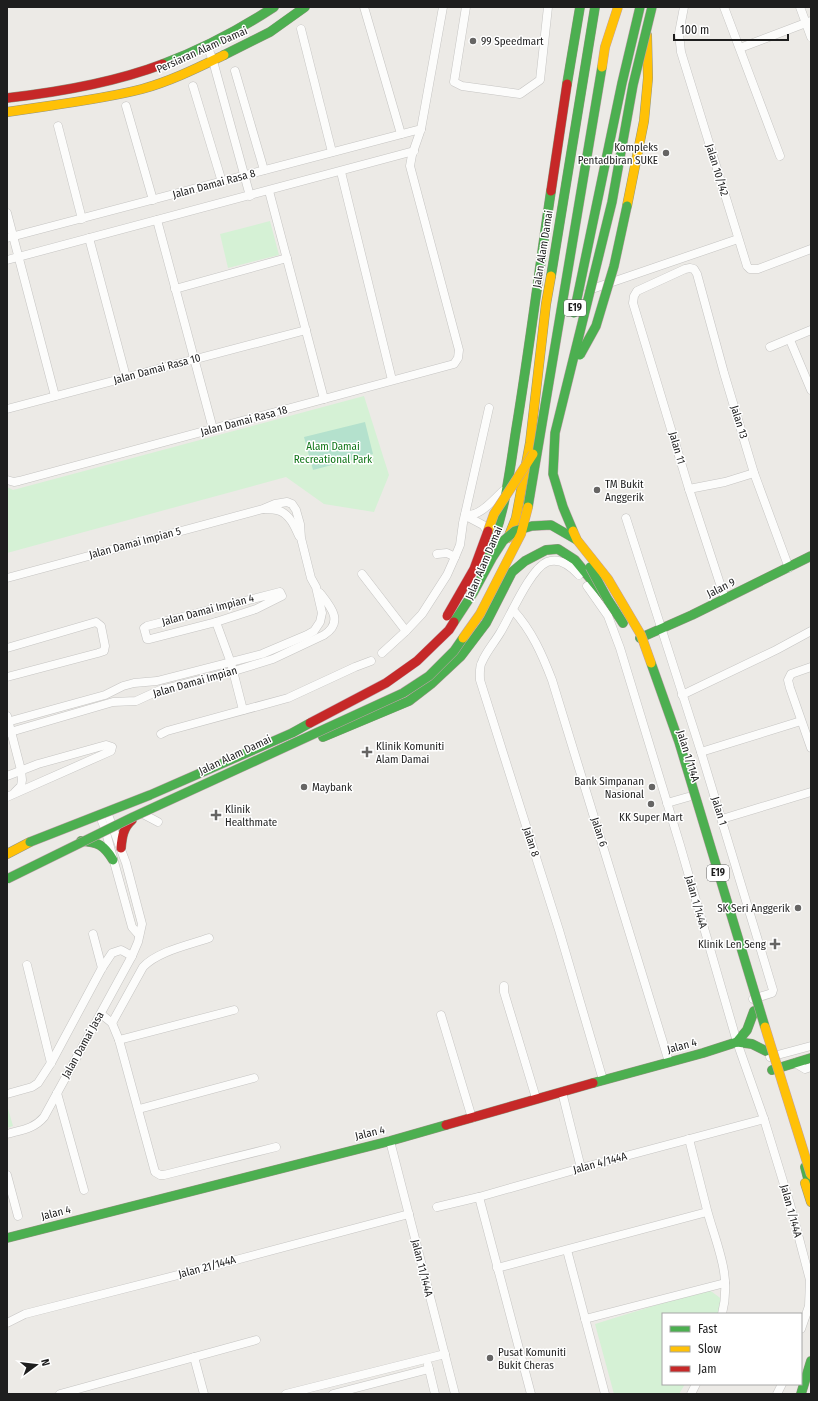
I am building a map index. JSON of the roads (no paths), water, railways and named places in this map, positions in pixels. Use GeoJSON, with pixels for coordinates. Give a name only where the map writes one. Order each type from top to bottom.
{"type":"FeatureCollection","features":[{"type":"Feature","properties":{"kind":"main road","name":"Persiaran Alam Damai"},"geometry":{"type":"LineString","coordinates":[[7,98],[57,92],[148,70],[225,37],[274,7]]}},
{"type":"Feature","properties":{"kind":"main road","name":"Persiaran Alam Damai"},"geometry":{"type":"LineString","coordinates":[[7,112],[142,89],[180,76],[270,32],[305,7]]}},
{"type":"Feature","properties":{"kind":"main road","name":"Jalan Alam Damai"},"geometry":{"type":"LineString","coordinates":[[7,860],[103,814],[384,688],[415,668],[445,637],[467,601],[493,543],[502,515],[523,390],[558,137],[580,7]]}},
{"type":"Feature","properties":{"kind":"main road","name":"Jalan Alam Damai"},"geometry":{"type":"LineString","coordinates":[[8,881],[57,851],[141,813],[398,691],[426,673],[457,641],[479,608],[516,518],[522,493],[530,443],[546,304],[595,7]]}},
{"type":"Feature","properties":{"kind":"main road"},"geometry":{"type":"LineString","coordinates":[[8,881],[133,817],[403,693],[430,676],[454,652],[480,614],[521,534],[529,501],[605,47],[618,7]]}},
{"type":"Feature","properties":{"kind":"main road","name":"E19"},"geometry":{"type":"LineString","coordinates":[[573,320],[592,234],[622,81],[640,7]]}},
{"type":"Feature","properties":{"kind":"main road"},"geometry":{"type":"LineString","coordinates":[[571,371],[596,326],[614,266],[644,121],[648,78],[645,7]]}},
{"type":"Feature","properties":{"kind":"main road","name":"E19"},"geometry":{"type":"LineString","coordinates":[[652,7],[634,85],[612,202],[555,433],[553,474],[563,507],[578,540],[608,579],[641,635],[679,742],[808,1171]]}},
{"type":"Feature","properties":{"kind":"main road","name":"E19"},"geometry":{"type":"LineString","coordinates":[[568,343],[552,413],[549,472],[559,511],[608,600],[636,640],[677,743],[811,1182]]}},
{"type":"Feature","properties":{"kind":"main road"},"geometry":{"type":"LineString","coordinates":[[292,733],[399,665],[439,631],[474,570],[494,514],[531,458],[552,413]]}},
{"type":"Feature","properties":{"kind":"main road"},"geometry":{"type":"LineString","coordinates":[[522,493],[526,508],[537,525]]}},
{"type":"Feature","properties":{"kind":"main road","name":"Jalan 1/114A"},"geometry":{"type":"LineString","coordinates":[[502,515],[537,525],[582,544],[600,560],[612,575],[623,596],[640,638],[811,1202]]}},
{"type":"Feature","properties":{"kind":"main road"},"geometry":{"type":"LineString","coordinates":[[7,854],[30,842],[150,795],[292,733],[386,683],[418,662],[449,630],[473,593],[503,540],[515,531],[532,526],[551,525],[578,540]]}},
{"type":"Feature","properties":{"kind":"main road"},"geometry":{"type":"LineString","coordinates":[[8,881],[292,751],[409,700],[431,684],[461,656],[486,623],[512,572],[525,561],[546,550],[558,549],[575,560],[608,600]]}},
{"type":"Feature","properties":{"kind":"main road","name":"Jalan 9"},"geometry":{"type":"LineString","coordinates":[[640,638],[662,630],[811,556]]}},
{"type":"Feature","properties":{"kind":"main road"},"geometry":{"type":"LineString","coordinates":[[121,848],[123,828],[141,813]]}},
{"type":"Feature","properties":{"kind":"main road"},"geometry":{"type":"LineString","coordinates":[[79,841],[100,844],[106,848],[113,860]]}},
{"type":"Feature","properties":{"kind":"main road"},"geometry":{"type":"LineString","coordinates":[[737,1042],[747,1030],[754,1011]]}},
{"type":"Feature","properties":{"kind":"main road"},"geometry":{"type":"LineString","coordinates":[[737,1042],[752,1044],[767,1054]]}},
{"type":"Feature","properties":{"kind":"main road","name":"Jalan 4"},"geometry":{"type":"LineString","coordinates":[[7,1238],[390,1141],[536,1098],[737,1042]]}},
{"type":"Feature","properties":{"kind":"main road"},"geometry":{"type":"LineString","coordinates":[[772,1070],[811,1058]]}},
{"type":"Feature","properties":{"kind":"main road"},"geometry":{"type":"LineString","coordinates":[[808,1171],[811,1190]]}},
{"type":"Feature","properties":{"kind":"main road"},"geometry":{"type":"LineString","coordinates":[[801,1394],[811,1361]]}},
{"type":"Feature","properties":{"kind":"street"},"geometry":{"type":"LineString","coordinates":[[364,7],[401,134]]}},
{"type":"Feature","properties":{"kind":"street"},"geometry":{"type":"LineString","coordinates":[[414,151],[421,129],[443,7]]}},
{"type":"Feature","properties":{"kind":"street"},"geometry":{"type":"LineString","coordinates":[[466,7],[454,82],[462,86],[520,94],[540,80],[548,7]]}},
{"type":"Feature","properties":{"kind":"street","name":"Jalan 10/142"},"geometry":{"type":"LineString","coordinates":[[684,7],[679,33],[681,52],[747,266],[754,270],[811,249]]}},
{"type":"Feature","properties":{"kind":"street"},"geometry":{"type":"LineString","coordinates":[[724,7],[780,156]]}},
{"type":"Feature","properties":{"kind":"street"},"geometry":{"type":"LineString","coordinates":[[800,7],[808,22],[811,37]]}},
{"type":"Feature","properties":{"kind":"street"},"geometry":{"type":"LineString","coordinates":[[740,48],[808,22]]}},
{"type":"Feature","properties":{"kind":"street"},"geometry":{"type":"LineString","coordinates":[[301,29],[332,152]]}},
{"type":"Feature","properties":{"kind":"street"},"geometry":{"type":"LineString","coordinates":[[207,45],[213,60],[250,196]]}},
{"type":"Feature","properties":{"kind":"street"},"geometry":{"type":"LineString","coordinates":[[235,71],[264,170]]}},
{"type":"Feature","properties":{"kind":"street"},"geometry":{"type":"LineString","coordinates":[[193,86],[222,182]]}},
{"type":"Feature","properties":{"kind":"street"},"geometry":{"type":"LineString","coordinates":[[126,106],[153,200]]}},
{"type":"Feature","properties":{"kind":"street"},"geometry":{"type":"LineString","coordinates":[[58,126],[82,219]]}},
{"type":"Feature","properties":{"kind":"street","name":"Jalan Damai Rasa 8"},"geometry":{"type":"LineString","coordinates":[[10,238],[421,129]]}},
{"type":"Feature","properties":{"kind":"street","name":"Jalan Damai Rasa 8"},"geometry":{"type":"LineString","coordinates":[[7,260],[341,172],[414,151]]}},
{"type":"Feature","properties":{"kind":"street","name":"Jalan Damai Rasa 18"},"geometry":{"type":"LineString","coordinates":[[7,480],[14,482],[19,481],[454,364],[458,358],[459,350],[410,166],[410,160],[414,151]]}},
{"type":"Feature","properties":{"kind":"street"},"geometry":{"type":"LineString","coordinates":[[341,172],[392,380]]}},
{"type":"Feature","properties":{"kind":"street"},"geometry":{"type":"LineString","coordinates":[[269,191],[324,399]]}},
{"type":"Feature","properties":{"kind":"street"},"geometry":{"type":"LineString","coordinates":[[7,213],[10,238],[18,257],[55,396]]}},
{"type":"Feature","properties":{"kind":"street"},"geometry":{"type":"LineString","coordinates":[[157,220],[213,429]]}},
{"type":"Feature","properties":{"kind":"street"},"geometry":{"type":"LineString","coordinates":[[89,238],[126,377]]}},
{"type":"Feature","properties":{"kind":"street"},"geometry":{"type":"LineString","coordinates":[[534,307],[738,239]]}},
{"type":"Feature","properties":{"kind":"street"},"geometry":{"type":"LineString","coordinates":[[175,288],[287,258]]}},
{"type":"Feature","properties":{"kind":"street","name":"Jalan 11"},"geometry":{"type":"LineString","coordinates":[[696,274],[694,269],[685,269],[637,291],[634,296],[633,303],[689,489],[725,599]]}},
{"type":"Feature","properties":{"kind":"street","name":"Jalan 13"},"geometry":{"type":"LineString","coordinates":[[696,274],[754,473],[789,568]]}},
{"type":"Feature","properties":{"kind":"street","name":"Jalan Damai Rasa 10"},"geometry":{"type":"LineString","coordinates":[[7,409],[306,330]]}},
{"type":"Feature","properties":{"kind":"street"},"geometry":{"type":"LineString","coordinates":[[770,347],[811,330]]}},
{"type":"Feature","properties":{"kind":"street"},"geometry":{"type":"LineString","coordinates":[[790,340],[811,390]]}},
{"type":"Feature","properties":{"kind":"street"},"geometry":{"type":"LineString","coordinates":[[382,653],[422,614],[437,593],[455,557],[460,545],[465,515],[489,408]]}},
{"type":"Feature","properties":{"kind":"street"},"geometry":{"type":"LineString","coordinates":[[689,489],[725,482],[754,473]]}},
{"type":"Feature","properties":{"kind":"street"},"geometry":{"type":"LineString","coordinates":[[465,515],[472,515],[484,508],[507,487]]}},
{"type":"Feature","properties":{"kind":"street","name":"Jalan Damai Impian"},"geometry":{"type":"LineString","coordinates":[[9,732],[113,702],[136,701],[160,690],[234,671],[273,659],[330,631],[334,627],[335,620],[333,613],[311,578],[296,510],[292,504],[287,502],[275,504],[263,509]]}},
{"type":"Feature","properties":{"kind":"street","name":"Jalan Damai Impian"},"geometry":{"type":"LineString","coordinates":[[263,509],[280,511],[287,516],[301,538]]}},
{"type":"Feature","properties":{"kind":"street","name":"Jalan Damai Impian 5"},"geometry":{"type":"LineString","coordinates":[[7,578],[263,509]]}},
{"type":"Feature","properties":{"kind":"street"},"geometry":{"type":"LineString","coordinates":[[465,515],[483,525],[493,543]]}},
{"type":"Feature","properties":{"kind":"street","name":"Jalan 1"},"geometry":{"type":"LineString","coordinates":[[626,518],[722,819],[773,990],[769,994],[751,1000]]}},
{"type":"Feature","properties":{"kind":"street"},"geometry":{"type":"LineString","coordinates":[[437,554],[447,553],[455,557]]}},
{"type":"Feature","properties":{"kind":"street","name":"Jalan 1/144A"},"geometry":{"type":"LineString","coordinates":[[513,610],[530,580],[541,567],[546,562],[559,561],[572,568],[608,616],[620,648],[667,803],[737,1042],[764,1120],[790,1204],[810,1280],[809,1306],[802,1326]]}},
{"type":"Feature","properties":{"kind":"street"},"geometry":{"type":"LineString","coordinates":[[362,574],[406,631]]}},
{"type":"Feature","properties":{"kind":"street","name":"Jalan Damai Impian"},"geometry":{"type":"LineString","coordinates":[[8,720],[105,695],[123,686],[134,683],[157,681],[231,663],[271,651],[314,631],[320,622],[322,613],[316,587]]}},
{"type":"Feature","properties":{"kind":"street","name":"Jalan Damai Impian 4"},"geometry":{"type":"LineString","coordinates":[[280,592],[282,596],[256,609],[216,622],[150,639],[147,639],[144,631],[144,628],[147,626],[280,592]]}},
{"type":"Feature","properties":{"kind":"street","name":"Jalan 6"},"geometry":{"type":"LineString","coordinates":[[513,610],[531,632],[543,656],[552,680],[669,1062]]}},
{"type":"Feature","properties":{"kind":"street","name":"Jalan 8"},"geometry":{"type":"LineString","coordinates":[[513,610],[481,663],[480,680],[559,930],[603,1080]]}},
{"type":"Feature","properties":{"kind":"street"},"geometry":{"type":"LineString","coordinates":[[7,648],[96,622],[101,626],[105,646],[104,651],[7,677]]}},
{"type":"Feature","properties":{"kind":"street"},"geometry":{"type":"LineString","coordinates":[[216,622],[234,671],[243,710]]}},
{"type":"Feature","properties":{"kind":"street"},"geometry":{"type":"LineString","coordinates":[[682,695],[776,650],[811,631]]}},
{"type":"Feature","properties":{"kind":"street"},"geometry":{"type":"LineString","coordinates":[[161,734],[167,731],[288,698],[371,661]]}},
{"type":"Feature","properties":{"kind":"street"},"geometry":{"type":"LineString","coordinates":[[811,667],[791,674],[788,680],[811,748]]}},
{"type":"Feature","properties":{"kind":"street"},"geometry":{"type":"LineString","coordinates":[[8,720],[9,732],[21,770],[22,780],[20,786],[9,796]]}},
{"type":"Feature","properties":{"kind":"street"},"geometry":{"type":"LineString","coordinates":[[701,752],[801,721]]}},
{"type":"Feature","properties":{"kind":"street"},"geometry":{"type":"LineString","coordinates":[[7,776],[38,764],[106,746],[112,747],[111,751],[9,796]]}},
{"type":"Feature","properties":{"kind":"street"},"geometry":{"type":"LineString","coordinates":[[21,770],[27,778],[31,780],[46,779]]}},
{"type":"Feature","properties":{"kind":"street"},"geometry":{"type":"LineString","coordinates":[[722,819],[811,792]]}},
{"type":"Feature","properties":{"kind":"street"},"geometry":{"type":"LineString","coordinates":[[667,803],[688,797]]}},
{"type":"Feature","properties":{"kind":"street"},"geometry":{"type":"LineString","coordinates":[[141,813],[158,822]]}},
{"type":"Feature","properties":{"kind":"street","name":"Jalan Damai Jasa"},"geometry":{"type":"LineString","coordinates":[[7,1134],[31,1128],[44,1117],[132,956],[139,935],[142,924],[121,848],[109,828],[103,814]]}},
{"type":"Feature","properties":{"kind":"street","name":"Jalan Damai Jasa"},"geometry":{"type":"LineString","coordinates":[[109,828],[113,860],[132,927],[139,935]]}},
{"type":"Feature","properties":{"kind":"street"},"geometry":{"type":"LineString","coordinates":[[93,934],[102,968]]}},
{"type":"Feature","properties":{"kind":"street"},"geometry":{"type":"LineString","coordinates":[[112,1023],[143,967],[149,960],[209,938]]}},
{"type":"Feature","properties":{"kind":"street"},"geometry":{"type":"LineString","coordinates":[[7,1094],[32,1087],[38,1083],[52,1063],[102,968],[112,953],[116,950],[122,950],[132,956]]}},
{"type":"Feature","properties":{"kind":"street"},"geometry":{"type":"LineString","coordinates":[[27,965],[52,1063]]}},
{"type":"Feature","properties":{"kind":"street"},"geometry":{"type":"LineString","coordinates":[[504,986],[504,992],[536,1098]]}},
{"type":"Feature","properties":{"kind":"street"},"geometry":{"type":"LineString","coordinates":[[119,1040],[234,1010]]}},
{"type":"Feature","properties":{"kind":"street"},"geometry":{"type":"LineString","coordinates":[[101,1014],[112,1023],[119,1040],[155,1172],[160,1175],[276,1147]]}},
{"type":"Feature","properties":{"kind":"street"},"geometry":{"type":"LineString","coordinates":[[441,1015],[472,1118]]}},
{"type":"Feature","properties":{"kind":"street"},"geometry":{"type":"LineString","coordinates":[[767,1054],[811,1046]]}},
{"type":"Feature","properties":{"kind":"street"},"geometry":{"type":"LineString","coordinates":[[795,1063],[805,1069],[811,1067]]}},
{"type":"Feature","properties":{"kind":"street"},"geometry":{"type":"LineString","coordinates":[[139,1109],[254,1078]]}},
{"type":"Feature","properties":{"kind":"street"},"geometry":{"type":"LineString","coordinates":[[562,1092],[580,1168]]}},
{"type":"Feature","properties":{"kind":"street"},"geometry":{"type":"LineString","coordinates":[[57,1093],[84,1190]]}},
{"type":"Feature","properties":{"kind":"street","name":"Jalan 4/144A"},"geometry":{"type":"LineString","coordinates":[[437,1207],[479,1198],[580,1168],[764,1120]]}},
{"type":"Feature","properties":{"kind":"street"},"geometry":{"type":"LineString","coordinates":[[689,1139],[707,1212],[722,1258],[726,1300],[722,1313]]}},
{"type":"Feature","properties":{"kind":"street","name":"Jalan 11/144A"},"geometry":{"type":"LineString","coordinates":[[390,1141],[455,1394]]}},
{"type":"Feature","properties":{"kind":"street"},"geometry":{"type":"LineString","coordinates":[[7,1175],[18,1216]]}},
{"type":"Feature","properties":{"kind":"street"},"geometry":{"type":"LineString","coordinates":[[479,1198],[531,1394]]}},
{"type":"Feature","properties":{"kind":"street"},"geometry":{"type":"LineString","coordinates":[[497,1268],[707,1212]]}},
{"type":"Feature","properties":{"kind":"street","name":"Jalan 21/144A"},"geometry":{"type":"LineString","coordinates":[[7,1323],[25,1314],[409,1214]]}},
{"type":"Feature","properties":{"kind":"street"},"geometry":{"type":"LineString","coordinates":[[567,1250],[605,1394]]}},
{"type":"Feature","properties":{"kind":"street"},"geometry":{"type":"LineString","coordinates":[[585,1319],[725,1283]]}},
{"type":"Feature","properties":{"kind":"street"},"geometry":{"type":"LineString","coordinates":[[60,1394],[256,1340]]}},
{"type":"Feature","properties":{"kind":"street"},"geometry":{"type":"LineString","coordinates":[[286,1394],[444,1354]]}},
{"type":"Feature","properties":{"kind":"street"},"geometry":{"type":"LineString","coordinates":[[194,1357],[204,1394]]}},
{"type":"Feature","properties":{"kind":"street"},"geometry":{"type":"LineString","coordinates":[[426,1358],[435,1394]]}},
{"type":"Feature","properties":{"kind":"street"},"geometry":{"type":"LineString","coordinates":[[333,1394],[429,1369]]}},
{"type":"Feature","properties":{"kind":"street"},"geometry":{"type":"LineString","coordinates":[[691,1394],[696,1385]]}},
{"type":"Feature","properties":{"kind":"place","name":"99 Speedmart"},"geometry":{"type":"Point","coordinates":[473,41]}},
{"type":"Feature","properties":{"kind":"place","name":"Kompleks Pentadbiran SUKE"},"geometry":{"type":"Point","coordinates":[666,153]}},
{"type":"Feature","properties":{"kind":"place","name":"TM Bukit Anggerik"},"geometry":{"type":"Point","coordinates":[597,490]}},
{"type":"Feature","properties":{"kind":"place","name":"Klinik Komuniti Alam Damai"},"geometry":{"type":"Point","coordinates":[367,752]}},
{"type":"Feature","properties":{"kind":"place","name":"Maybank"},"geometry":{"type":"Point","coordinates":[304,787]}},
{"type":"Feature","properties":{"kind":"place","name":"Bank Simpanan Nasional"},"geometry":{"type":"Point","coordinates":[652,787]}},
{"type":"Feature","properties":{"kind":"place","name":"KK Super Mart"},"geometry":{"type":"Point","coordinates":[651,804]}},
{"type":"Feature","properties":{"kind":"place","name":"Klinik Healthmate"},"geometry":{"type":"Point","coordinates":[216,815]}},
{"type":"Feature","properties":{"kind":"place","name":"SK Seri Anggerik"},"geometry":{"type":"Point","coordinates":[798,908]}},
{"type":"Feature","properties":{"kind":"place","name":"Klinik Len Seng"},"geometry":{"type":"Point","coordinates":[775,944]}},
{"type":"Feature","properties":{"kind":"place","name":"Pusat Komuniti Bukit Cheras"},"geometry":{"type":"Point","coordinates":[490,1358]}},
{"type":"Feature","properties":{"kind":"park label","name":"Alam Damai Recreational Park"},"geometry":{"type":"Point","coordinates":[333,452]}}]}
